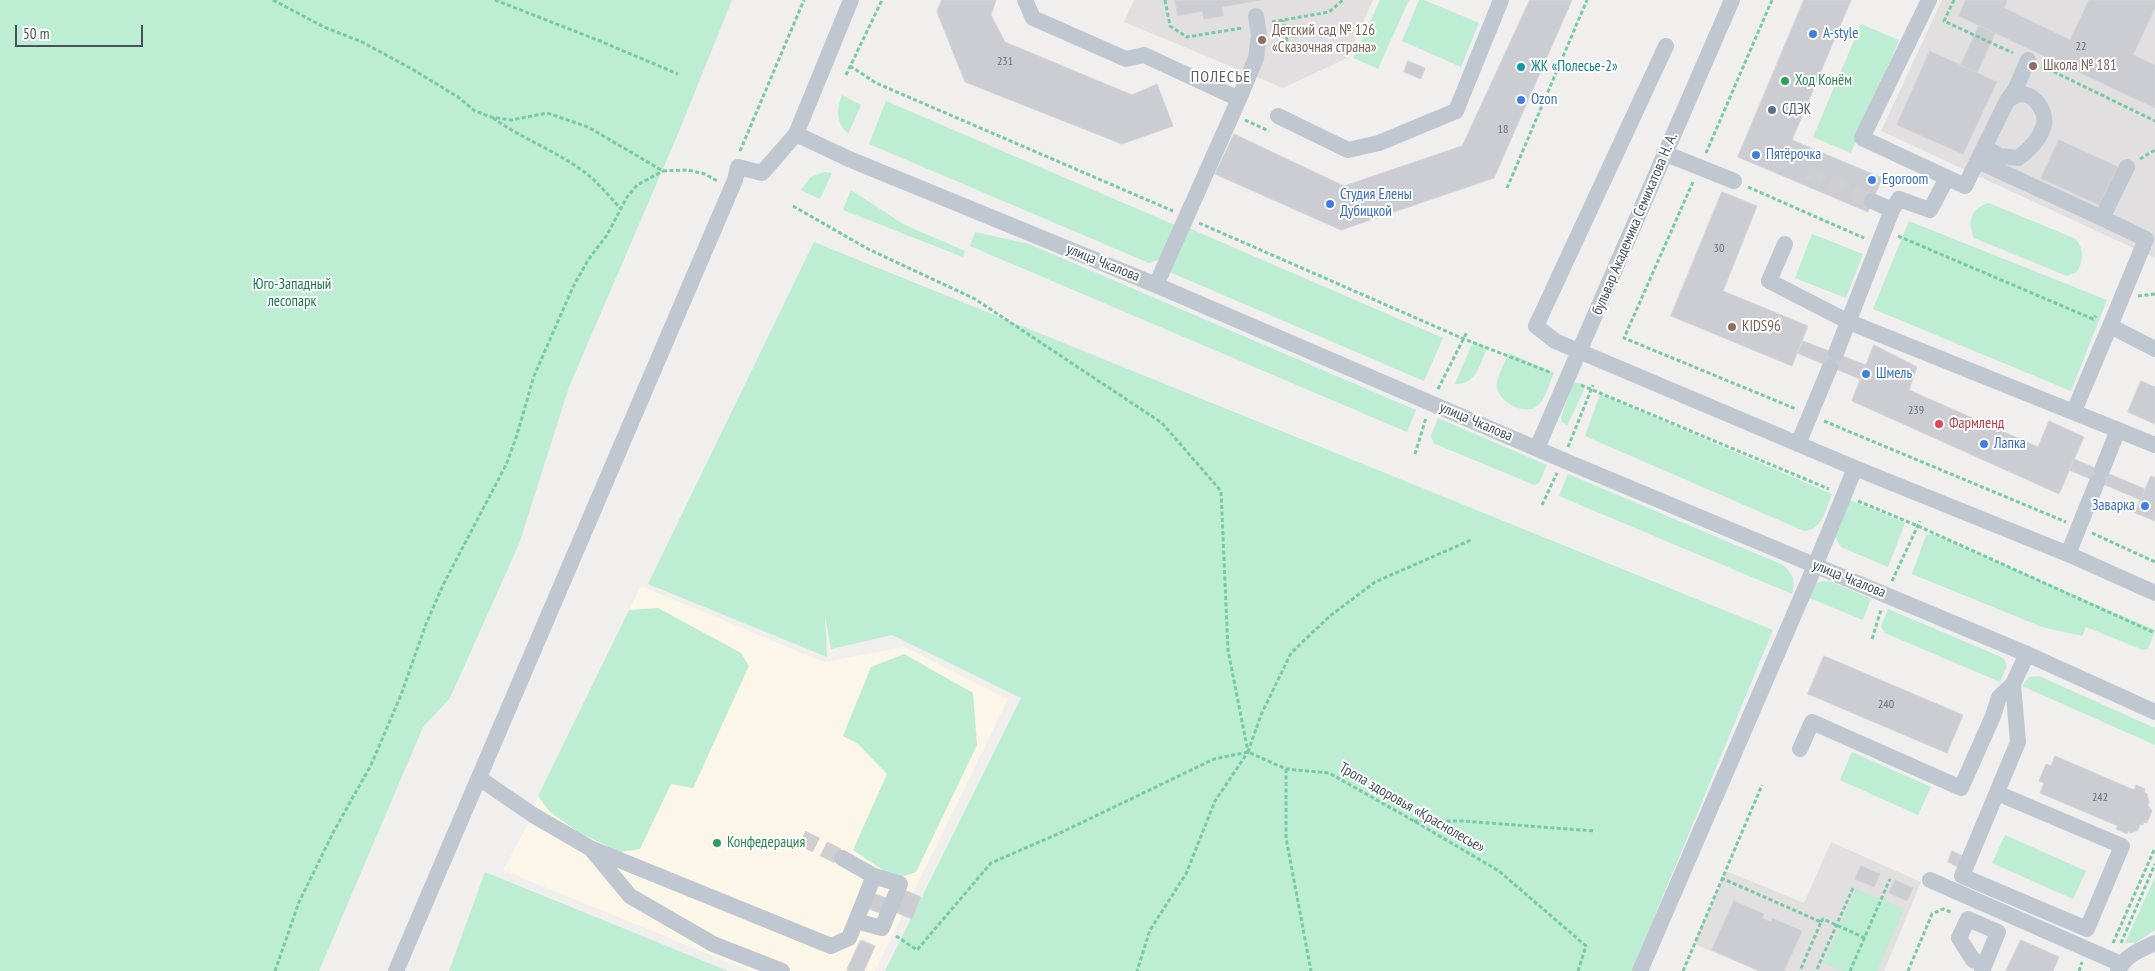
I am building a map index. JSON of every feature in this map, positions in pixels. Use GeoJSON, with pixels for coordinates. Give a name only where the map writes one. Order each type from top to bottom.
{"type":"FeatureCollection","features":[{"type":"Feature","properties":{"kind":"street"},"geometry":{"type":"LineString","coordinates":[[396,971],[735,180],[738,167],[762,173],[796,134],[851,0]]}},
{"type":"Feature","properties":{"kind":"street"},"geometry":{"type":"LineString","coordinates":[[1025,0],[1033,18],[1126,59],[1144,55],[1239,99]]}},
{"type":"Feature","properties":{"kind":"street"},"geometry":{"type":"LineString","coordinates":[[1278,116],[1348,150],[1379,143],[1456,112],[1499,0]]}},
{"type":"Feature","properties":{"kind":"street","name":"бульвар Академика Семихатова Н. А."},"geometry":{"type":"LineString","coordinates":[[1537,448],[1581,351],[1664,153],[1732,0]]}},
{"type":"Feature","properties":{"kind":"street"},"geometry":{"type":"LineString","coordinates":[[1929,0],[1862,138],[1965,186],[2007,101],[2016,88],[2028,60]]}},
{"type":"Feature","properties":{"kind":"street"},"geometry":{"type":"LineString","coordinates":[[1156,285],[1256,58],[1259,35],[1256,20]]}},
{"type":"Feature","properties":{"kind":"street"},"geometry":{"type":"LineString","coordinates":[[1666,46],[1536,326],[1555,341],[1855,468],[2068,554],[2155,593]]}},
{"type":"Feature","properties":{"kind":"street"},"geometry":{"type":"LineString","coordinates":[[1981,154],[2018,158],[2030,149],[2044,124],[2041,106],[2030,96],[2018,94],[2007,101]]}},
{"type":"Feature","properties":{"kind":"street","name":"улица Чкалова"},"geometry":{"type":"LineString","coordinates":[[796,134],[2027,654],[2155,712]]}},
{"type":"Feature","properties":{"kind":"street"},"geometry":{"type":"LineString","coordinates":[[1664,153],[1734,182]]}},
{"type":"Feature","properties":{"kind":"street"},"geometry":{"type":"LineString","coordinates":[[1981,154],[2146,239],[2074,410]]}},
{"type":"Feature","properties":{"kind":"street"},"geometry":{"type":"LineString","coordinates":[[2102,218],[2127,167]]}},
{"type":"Feature","properties":{"kind":"street"},"geometry":{"type":"LineString","coordinates":[[1798,444],[1849,322],[1892,210],[1899,199],[1930,210],[1947,178]]}},
{"type":"Feature","properties":{"kind":"street"},"geometry":{"type":"LineString","coordinates":[[1872,201],[1892,210]]}},
{"type":"Feature","properties":{"kind":"street"},"geometry":{"type":"LineString","coordinates":[[1785,244],[1769,281],[1849,322],[2074,410],[2155,445]]}},
{"type":"Feature","properties":{"kind":"street"},"geometry":{"type":"LineString","coordinates":[[2110,326],[2155,349]]}},
{"type":"Feature","properties":{"kind":"street"},"geometry":{"type":"LineString","coordinates":[[2068,554],[2118,430]]}},
{"type":"Feature","properties":{"kind":"street"},"geometry":{"type":"LineString","coordinates":[[1640,971],[1796,608],[1816,566],[1855,468]]}},
{"type":"Feature","properties":{"kind":"street"},"geometry":{"type":"LineString","coordinates":[[1800,750],[1812,722],[1961,788],[1993,716],[1999,696],[2013,684],[2027,654]]}},
{"type":"Feature","properties":{"kind":"street"},"geometry":{"type":"LineString","coordinates":[[1996,793],[2122,846],[2087,929],[1962,876],[1996,793],[2018,742],[2013,684]]}},
{"type":"Feature","properties":{"kind":"street"},"geometry":{"type":"LineString","coordinates":[[479,778],[533,815],[590,848],[830,946],[849,938],[874,876]]}},
{"type":"Feature","properties":{"kind":"street"},"geometry":{"type":"LineString","coordinates":[[590,848],[630,896],[713,944],[782,971]]}},
{"type":"Feature","properties":{"kind":"street"},"geometry":{"type":"LineString","coordinates":[[842,858],[874,876],[900,884],[882,928],[856,921]]}},
{"type":"Feature","properties":{"kind":"street"},"geometry":{"type":"LineString","coordinates":[[1930,880],[2115,963],[2155,943]]}},
{"type":"Feature","properties":{"kind":"path"},"geometry":{"type":"LineString","coordinates":[[273,0],[324,27],[362,42],[437,84],[475,111],[491,117],[511,120],[547,113],[570,120],[588,127],[663,171]]}},
{"type":"Feature","properties":{"kind":"path"},"geometry":{"type":"LineString","coordinates":[[495,0],[593,38],[678,74]]}},
{"type":"Feature","properties":{"kind":"path"},"geometry":{"type":"LineString","coordinates":[[737,158],[804,0]]}},
{"type":"Feature","properties":{"kind":"path"},"geometry":{"type":"LineString","coordinates":[[846,75],[882,0]]}},
{"type":"Feature","properties":{"kind":"path"},"geometry":{"type":"LineString","coordinates":[[1166,0],[1170,26],[1187,37],[1256,20],[1330,12],[1342,0]]}},
{"type":"Feature","properties":{"kind":"path"},"geometry":{"type":"LineString","coordinates":[[1507,188],[1587,0]]}},
{"type":"Feature","properties":{"kind":"path"},"geometry":{"type":"LineString","coordinates":[[1772,0],[1624,338],[2079,527],[2155,562]]}},
{"type":"Feature","properties":{"kind":"path"},"geometry":{"type":"LineString","coordinates":[[850,66],[876,83],[1464,339],[1568,380],[1918,526],[2155,632]]}},
{"type":"Feature","properties":{"kind":"path"},"geometry":{"type":"LineString","coordinates":[[491,117],[510,130],[550,149],[584,172],[622,209]]}},
{"type":"Feature","properties":{"kind":"path"},"geometry":{"type":"LineString","coordinates":[[1244,119],[1277,135]]}},
{"type":"Feature","properties":{"kind":"path"},"geometry":{"type":"LineString","coordinates":[[275,971],[303,895],[334,831],[356,795],[371,765],[401,696],[426,624],[444,583],[506,465],[534,376],[573,287],[622,209],[627,197],[637,185],[663,171],[688,170],[705,174],[723,184]]}},
{"type":"Feature","properties":{"kind":"path"},"geometry":{"type":"LineString","coordinates":[[1734,182],[1878,245],[1894,234],[2094,319],[2098,313]]}},
{"type":"Feature","properties":{"kind":"path"},"geometry":{"type":"LineString","coordinates":[[793,206],[868,249],[975,299],[1146,412],[1162,423],[1221,491],[1228,650],[1248,752]]}},
{"type":"Feature","properties":{"kind":"path"},"geometry":{"type":"LineString","coordinates":[[2121,298],[2155,294]]}},
{"type":"Feature","properties":{"kind":"path"},"geometry":{"type":"LineString","coordinates":[[1137,971],[1150,930],[1186,874],[1215,802],[1248,752],[1261,715],[1291,653],[1330,616],[1375,582],[1470,540]]}},
{"type":"Feature","properties":{"kind":"path"},"geometry":{"type":"LineString","coordinates":[[882,928],[917,950],[990,863],[1060,833],[1214,759],[1248,752]]}},
{"type":"Feature","properties":{"kind":"path","name":"Тропа здоровья «Краснолесье»"},"geometry":{"type":"LineString","coordinates":[[1248,752],[1286,769],[1329,773],[1499,871],[1586,946],[1578,971]]}},
{"type":"Feature","properties":{"kind":"path"},"geometry":{"type":"LineString","coordinates":[[1286,769],[1286,838],[1311,971]]}},
{"type":"Feature","properties":{"kind":"path"},"geometry":{"type":"LineString","coordinates":[[1683,971],[1762,785]]}},
{"type":"Feature","properties":{"kind":"path"},"geometry":{"type":"LineString","coordinates":[[1414,821],[1462,821],[1595,831]]}},
{"type":"Feature","properties":{"kind":"path"},"geometry":{"type":"LineString","coordinates":[[2115,963],[2155,848]]}},
{"type":"Feature","properties":{"kind":"path"},"geometry":{"type":"LineString","coordinates":[[2115,963],[2155,864]]}},
{"type":"Feature","properties":{"kind":"path"},"geometry":{"type":"LineString","coordinates":[[1722,878],[1822,922],[1823,920],[1864,938]]}},
{"type":"Feature","properties":{"kind":"path"},"geometry":{"type":"LineString","coordinates":[[1850,971],[1890,879]]}},
{"type":"Feature","properties":{"kind":"path"},"geometry":{"type":"LineString","coordinates":[[1817,969],[1853,888]]}},
{"type":"Feature","properties":{"kind":"path"},"geometry":{"type":"LineString","coordinates":[[1908,971],[1932,914],[1937,910],[1949,910],[1957,919]]}},
{"type":"Feature","properties":{"kind":"path"},"geometry":{"type":"LineString","coordinates":[[1800,971],[1822,922]]}},
{"type":"Feature","properties":{"kind":"shaded area","name":"Детский сад № 126 «Сказочная страна»"},"geometry":{"type":"Polygon","coordinates":[[[1134,0],[1373,0],[1347,58],[1283,88],[1124,22],[1134,0]]]}},
{"type":"Feature","properties":{"kind":"shaded area","name":"Школа № 181"},"geometry":{"type":"Polygon","coordinates":[[[1942,0],[2155,0],[2155,258],[1881,131],[1942,0]]]}},
{"type":"Feature","properties":{"kind":"shaded area"},"geometry":{"type":"Polygon","coordinates":[[[641,586],[824,662],[905,647],[1008,699],[875,971],[750,971],[503,870],[533,815],[538,796],[641,586]]]}},
{"type":"Feature","properties":{"kind":"shaded area"},"geometry":{"type":"Polygon","coordinates":[[[1831,842],[1921,882],[1884,971],[1759,971],[1694,944],[1726,871],[1804,903],[1831,842]]]}},
{"type":"Feature","properties":{"kind":"green space","name":"Юго-Западный лесопарк"},"geometry":{"type":"Polygon","coordinates":[[[0,0],[732,0],[680,129],[569,387],[519,544],[450,698],[423,727],[319,971],[0,971],[0,0]]]}},
{"type":"Feature","properties":{"kind":"green space"},"geometry":{"type":"Polygon","coordinates":[[[1380,0],[1409,0],[1378,69],[1353,58],[1380,0]]]}},
{"type":"Feature","properties":{"kind":"green space"},"geometry":{"type":"Polygon","coordinates":[[[1419,0],[1424,0],[1479,23],[1461,67],[1402,41],[1419,0]]]}},
{"type":"Feature","properties":{"kind":"green space"},"geometry":{"type":"Polygon","coordinates":[[[1861,24],[1899,40],[1851,153],[1813,137],[1861,24]]]}},
{"type":"Feature","properties":{"kind":"green space"},"geometry":{"type":"Polygon","coordinates":[[[842,95],[861,105],[848,134],[841,125],[838,116],[842,95]]]}},
{"type":"Feature","properties":{"kind":"green space"},"geometry":{"type":"Polygon","coordinates":[[[886,101],[1175,225],[1161,259],[1149,263],[869,144],[886,101]]]}},
{"type":"Feature","properties":{"kind":"green space"},"geometry":{"type":"Polygon","coordinates":[[[824,172],[832,173],[820,199],[801,190],[811,177],[824,172]]]}},
{"type":"Feature","properties":{"kind":"green space"},"geometry":{"type":"Polygon","coordinates":[[[851,190],[903,224],[965,251],[963,257],[843,210],[851,190]]]}},
{"type":"Feature","properties":{"kind":"green space"},"geometry":{"type":"Polygon","coordinates":[[[1989,203],[2076,239],[2081,247],[2082,255],[2077,272],[2067,276],[1974,238],[1971,226],[1972,216],[1978,208],[1989,203]]]}},
{"type":"Feature","properties":{"kind":"green space"},"geometry":{"type":"Polygon","coordinates":[[[1909,221],[2107,300],[2071,391],[1873,309],[1909,221]]]}},
{"type":"Feature","properties":{"kind":"green space"},"geometry":{"type":"Polygon","coordinates":[[[1184,226],[1443,338],[1424,381],[1165,270],[1184,226]]]}},
{"type":"Feature","properties":{"kind":"green space"},"geometry":{"type":"Polygon","coordinates":[[[975,232],[1029,244],[1416,410],[1407,432],[970,246],[975,232]]]}},
{"type":"Feature","properties":{"kind":"green space"},"geometry":{"type":"Polygon","coordinates":[[[1812,234],[1863,254],[1846,298],[1795,278],[1812,234]]]}},
{"type":"Feature","properties":{"kind":"green space"},"geometry":{"type":"Polygon","coordinates":[[[814,242],[1773,630],[1632,971],[885,971],[1021,698],[892,635],[831,649],[825,616],[827,657],[648,584],[814,242]]]}},
{"type":"Feature","properties":{"kind":"green space"},"geometry":{"type":"Polygon","coordinates":[[[1477,343],[1487,348],[1479,367],[1468,381],[1455,384],[1471,346],[1477,343]]]}},
{"type":"Feature","properties":{"kind":"green space"},"geometry":{"type":"Polygon","coordinates":[[[1509,353],[1554,373],[1545,396],[1536,407],[1530,409],[1517,408],[1504,400],[1497,388],[1497,382],[1509,353]]]}},
{"type":"Feature","properties":{"kind":"green space"},"geometry":{"type":"Polygon","coordinates":[[[1573,382],[1581,384],[1584,390],[1567,426],[1562,422],[1561,418],[1573,382]]]}},
{"type":"Feature","properties":{"kind":"green space"},"geometry":{"type":"Polygon","coordinates":[[[1600,394],[1832,494],[1820,523],[1810,530],[1804,531],[1585,436],[1600,394]]]}},
{"type":"Feature","properties":{"kind":"green space"},"geometry":{"type":"Polygon","coordinates":[[[1438,418],[1547,465],[1539,483],[1534,485],[1433,443],[1431,436],[1438,418]]]}},
{"type":"Feature","properties":{"kind":"green space"},"geometry":{"type":"Polygon","coordinates":[[[1568,474],[1783,565],[1793,578],[1792,594],[1559,496],[1568,474]]]}},
{"type":"Feature","properties":{"kind":"green space"},"geometry":{"type":"Polygon","coordinates":[[[1850,500],[1905,523],[1888,567],[1841,547],[1835,536],[1850,500]]]}},
{"type":"Feature","properties":{"kind":"green space"},"geometry":{"type":"Polygon","coordinates":[[[1933,534],[2155,630],[2148,649],[2143,650],[2086,627],[2082,636],[2042,627],[1912,574],[1926,535],[1933,534]]]}},
{"type":"Feature","properties":{"kind":"green space"},"geometry":{"type":"Polygon","coordinates":[[[1832,582],[1871,599],[1863,620],[1807,597],[1816,583],[1832,582]]]}},
{"type":"Feature","properties":{"kind":"green space"},"geometry":{"type":"Polygon","coordinates":[[[658,608],[741,653],[749,666],[693,788],[671,784],[640,849],[620,852],[580,833],[550,812],[538,796],[629,610],[658,608]]]}},
{"type":"Feature","properties":{"kind":"green space"},"geometry":{"type":"Polygon","coordinates":[[[1888,609],[2004,659],[2007,666],[2000,682],[1885,633],[1881,627],[1888,609]]]}},
{"type":"Feature","properties":{"kind":"green space"},"geometry":{"type":"Polygon","coordinates":[[[904,654],[973,693],[977,745],[916,872],[896,879],[853,850],[887,774],[858,744],[843,736],[871,667],[904,654]]]}},
{"type":"Feature","properties":{"kind":"green space"},"geometry":{"type":"Polygon","coordinates":[[[2039,676],[2155,728],[2155,745],[2022,686],[2029,677],[2039,676]]]}},
{"type":"Feature","properties":{"kind":"green space"},"geometry":{"type":"Polygon","coordinates":[[[1852,752],[1931,787],[1918,815],[1840,780],[1852,752]]]}},
{"type":"Feature","properties":{"kind":"green space"},"geometry":{"type":"Polygon","coordinates":[[[2005,835],[2086,871],[2073,899],[1992,863],[2005,835]]]}},
{"type":"Feature","properties":{"kind":"green space"},"geometry":{"type":"Polygon","coordinates":[[[485,872],[728,971],[449,971],[485,872]]]}},
{"type":"Feature","properties":{"kind":"green space"},"geometry":{"type":"Polygon","coordinates":[[[2155,877],[2155,930],[2135,943],[2125,943],[2155,877]]]}},
{"type":"Feature","properties":{"kind":"green space"},"geometry":{"type":"Polygon","coordinates":[[[1856,889],[1904,909],[1877,971],[1843,971],[1824,963],[1856,889]]]}},
{"type":"Feature","properties":{"kind":"building"},"geometry":{"type":"Polygon","coordinates":[[[942,0],[996,0],[991,15],[1005,42],[1132,95],[1157,84],[1173,126],[1122,144],[965,82],[937,12],[942,0]]]}},
{"type":"Feature","properties":{"kind":"building"},"geometry":{"type":"Polygon","coordinates":[[[1175,0],[1260,0],[1222,7],[1223,16],[1204,19],[1202,11],[1178,16],[1175,0]]]}},
{"type":"Feature","properties":{"kind":"building","name":"ЖК «Полесье-2»"},"geometry":{"type":"Polygon","coordinates":[[[1530,0],[1572,0],[1494,178],[1341,230],[1215,174],[1234,134],[1344,186],[1462,146],[1530,0]]]}},
{"type":"Feature","properties":{"kind":"building"},"geometry":{"type":"Polygon","coordinates":[[[1804,0],[1851,0],[1792,140],[1882,178],[1868,212],[1738,157],[1804,0]]]}},
{"type":"Feature","properties":{"kind":"building"},"geometry":{"type":"Polygon","coordinates":[[[1966,0],[2007,0],[2004,8],[2070,40],[2089,0],[2155,0],[2155,8],[2133,55],[2155,65],[2155,108],[1959,16],[1966,0]]]}},
{"type":"Feature","properties":{"kind":"building"},"geometry":{"type":"Polygon","coordinates":[[[1979,26],[1995,33],[1977,73],[1961,65],[1979,26]]]}},
{"type":"Feature","properties":{"kind":"building"},"geometry":{"type":"Polygon","coordinates":[[[1930,51],[1997,82],[1963,154],[1897,125],[1930,51]]]}},
{"type":"Feature","properties":{"kind":"building"},"geometry":{"type":"Polygon","coordinates":[[[1408,61],[1425,68],[1421,79],[1404,72],[1408,61]]]}},
{"type":"Feature","properties":{"kind":"building"},"geometry":{"type":"Polygon","coordinates":[[[2059,140],[2118,167],[2099,205],[2041,178],[2059,140]]]}},
{"type":"Feature","properties":{"kind":"building"},"geometry":{"type":"Polygon","coordinates":[[[1722,192],[1757,206],[1723,291],[1808,326],[1792,366],[1671,316],[1722,192]]]}},
{"type":"Feature","properties":{"kind":"building"},"geometry":{"type":"Polygon","coordinates":[[[1803,341],[1866,365],[1860,379],[1797,353],[1803,341]]]}},
{"type":"Feature","properties":{"kind":"building"},"geometry":{"type":"Polygon","coordinates":[[[1874,345],[1917,367],[1909,390],[2038,447],[2049,421],[2084,437],[2059,494],[1852,401],[1874,345]]]}},
{"type":"Feature","properties":{"kind":"building"},"geometry":{"type":"Polygon","coordinates":[[[2141,381],[2155,387],[2155,424],[2128,412],[2141,381]]]}},
{"type":"Feature","properties":{"kind":"building"},"geometry":{"type":"Polygon","coordinates":[[[2074,459],[2145,489],[2141,500],[2069,470],[2074,459]]]}},
{"type":"Feature","properties":{"kind":"building"},"geometry":{"type":"Polygon","coordinates":[[[2151,476],[2155,478],[2155,521],[2135,513],[2151,476]]]}},
{"type":"Feature","properties":{"kind":"building"},"geometry":{"type":"Polygon","coordinates":[[[1824,656],[1963,715],[1947,753],[1808,694],[1824,656]]]}},
{"type":"Feature","properties":{"kind":"building"},"geometry":{"type":"Polygon","coordinates":[[[2055,756],[2134,790],[2136,785],[2145,789],[2144,792],[2147,794],[2149,802],[2148,806],[2152,811],[2147,823],[2140,824],[2138,830],[2131,833],[2128,831],[2127,834],[2116,829],[2118,826],[2040,793],[2044,783],[2039,781],[2046,764],[2051,766],[2055,756]]]}},
{"type":"Feature","properties":{"kind":"building"},"geometry":{"type":"Polygon","coordinates":[[[1952,851],[1965,857],[1960,868],[1948,862],[1952,851]]]}},
{"type":"Feature","properties":{"kind":"building"},"geometry":{"type":"Polygon","coordinates":[[[1861,866],[1880,874],[1874,887],[1855,879],[1861,866]]]}},
{"type":"Feature","properties":{"kind":"building"},"geometry":{"type":"Polygon","coordinates":[[[1895,880],[1913,888],[1907,901],[1889,893],[1895,880]]]}},
{"type":"Feature","properties":{"kind":"building"},"geometry":{"type":"Polygon","coordinates":[[[904,890],[921,897],[912,919],[895,912],[904,890]]]}},
{"type":"Feature","properties":{"kind":"building"},"geometry":{"type":"Polygon","coordinates":[[[875,894],[889,899],[883,914],[869,909],[875,894]]]}},
{"type":"Feature","properties":{"kind":"building"},"geometry":{"type":"Polygon","coordinates":[[[1734,901],[1764,914],[1762,918],[1771,922],[1772,918],[1802,931],[1784,971],[1759,971],[1712,950],[1734,901]]]}},
{"type":"Feature","properties":{"kind":"building"},"geometry":{"type":"Polygon","coordinates":[[[861,940],[875,946],[864,971],[849,971],[847,970],[861,940]]]}},
{"type":"Feature","properties":{"kind":"building"},"geometry":{"type":"Polygon","coordinates":[[[2021,940],[2059,957],[2053,971],[2006,971],[2021,940]]]}},
{"type":"Feature","properties":{"kind":"tunnel"},"geometry":{"type":"LineString","coordinates":[[1808,172],[1872,201]]}},
{"type":"Feature","properties":{"kind":"tunnel"},"geometry":{"type":"LineString","coordinates":[[802,838],[842,858]]}},
{"type":"Feature","properties":{"kind":"place","name":"A-style"},"geometry":{"type":"Point","coordinates":[1813,34]}},
{"type":"Feature","properties":{"kind":"place","name":"Детский сад № 126 «Сказочная страна»"},"geometry":{"type":"Point","coordinates":[1262,40]}},
{"type":"Feature","properties":{"kind":"place","name":"Школа № 181"},"geometry":{"type":"Point","coordinates":[2033,66]}},
{"type":"Feature","properties":{"kind":"place","name":"ЖК «Полесье-2»"},"geometry":{"type":"Point","coordinates":[1521,67]}},
{"type":"Feature","properties":{"kind":"place","name":"Ход Конём"},"geometry":{"type":"Point","coordinates":[1785,81]}},
{"type":"Feature","properties":{"kind":"place","name":"Ozon"},"geometry":{"type":"Point","coordinates":[1521,100]}},
{"type":"Feature","properties":{"kind":"place","name":"СДЭК"},"geometry":{"type":"Point","coordinates":[1772,110]}},
{"type":"Feature","properties":{"kind":"place","name":"Пятёрочка"},"geometry":{"type":"Point","coordinates":[1756,155]}},
{"type":"Feature","properties":{"kind":"place","name":"Egoroom"},"geometry":{"type":"Point","coordinates":[1872,180]}},
{"type":"Feature","properties":{"kind":"place","name":"Студия Елены Дубицкой"},"geometry":{"type":"Point","coordinates":[1330,204]}},
{"type":"Feature","properties":{"kind":"place","name":"KIDS96"},"geometry":{"type":"Point","coordinates":[1732,327]}},
{"type":"Feature","properties":{"kind":"place","name":"Шмель"},"geometry":{"type":"Point","coordinates":[1866,374]}},
{"type":"Feature","properties":{"kind":"place","name":"Фармленд"},"geometry":{"type":"Point","coordinates":[1939,424]}},
{"type":"Feature","properties":{"kind":"place","name":"Лапка"},"geometry":{"type":"Point","coordinates":[1984,444]}},
{"type":"Feature","properties":{"kind":"place","name":"Заварка"},"geometry":{"type":"Point","coordinates":[2145,506]}},
{"type":"Feature","properties":{"kind":"place","name":"Конфедерация"},"geometry":{"type":"Point","coordinates":[717,843]}},
{"type":"Feature","properties":{"kind":"district","name":"ПОЛЕСЬЕ"},"geometry":{"type":"Point","coordinates":[1221,77]}}]}
